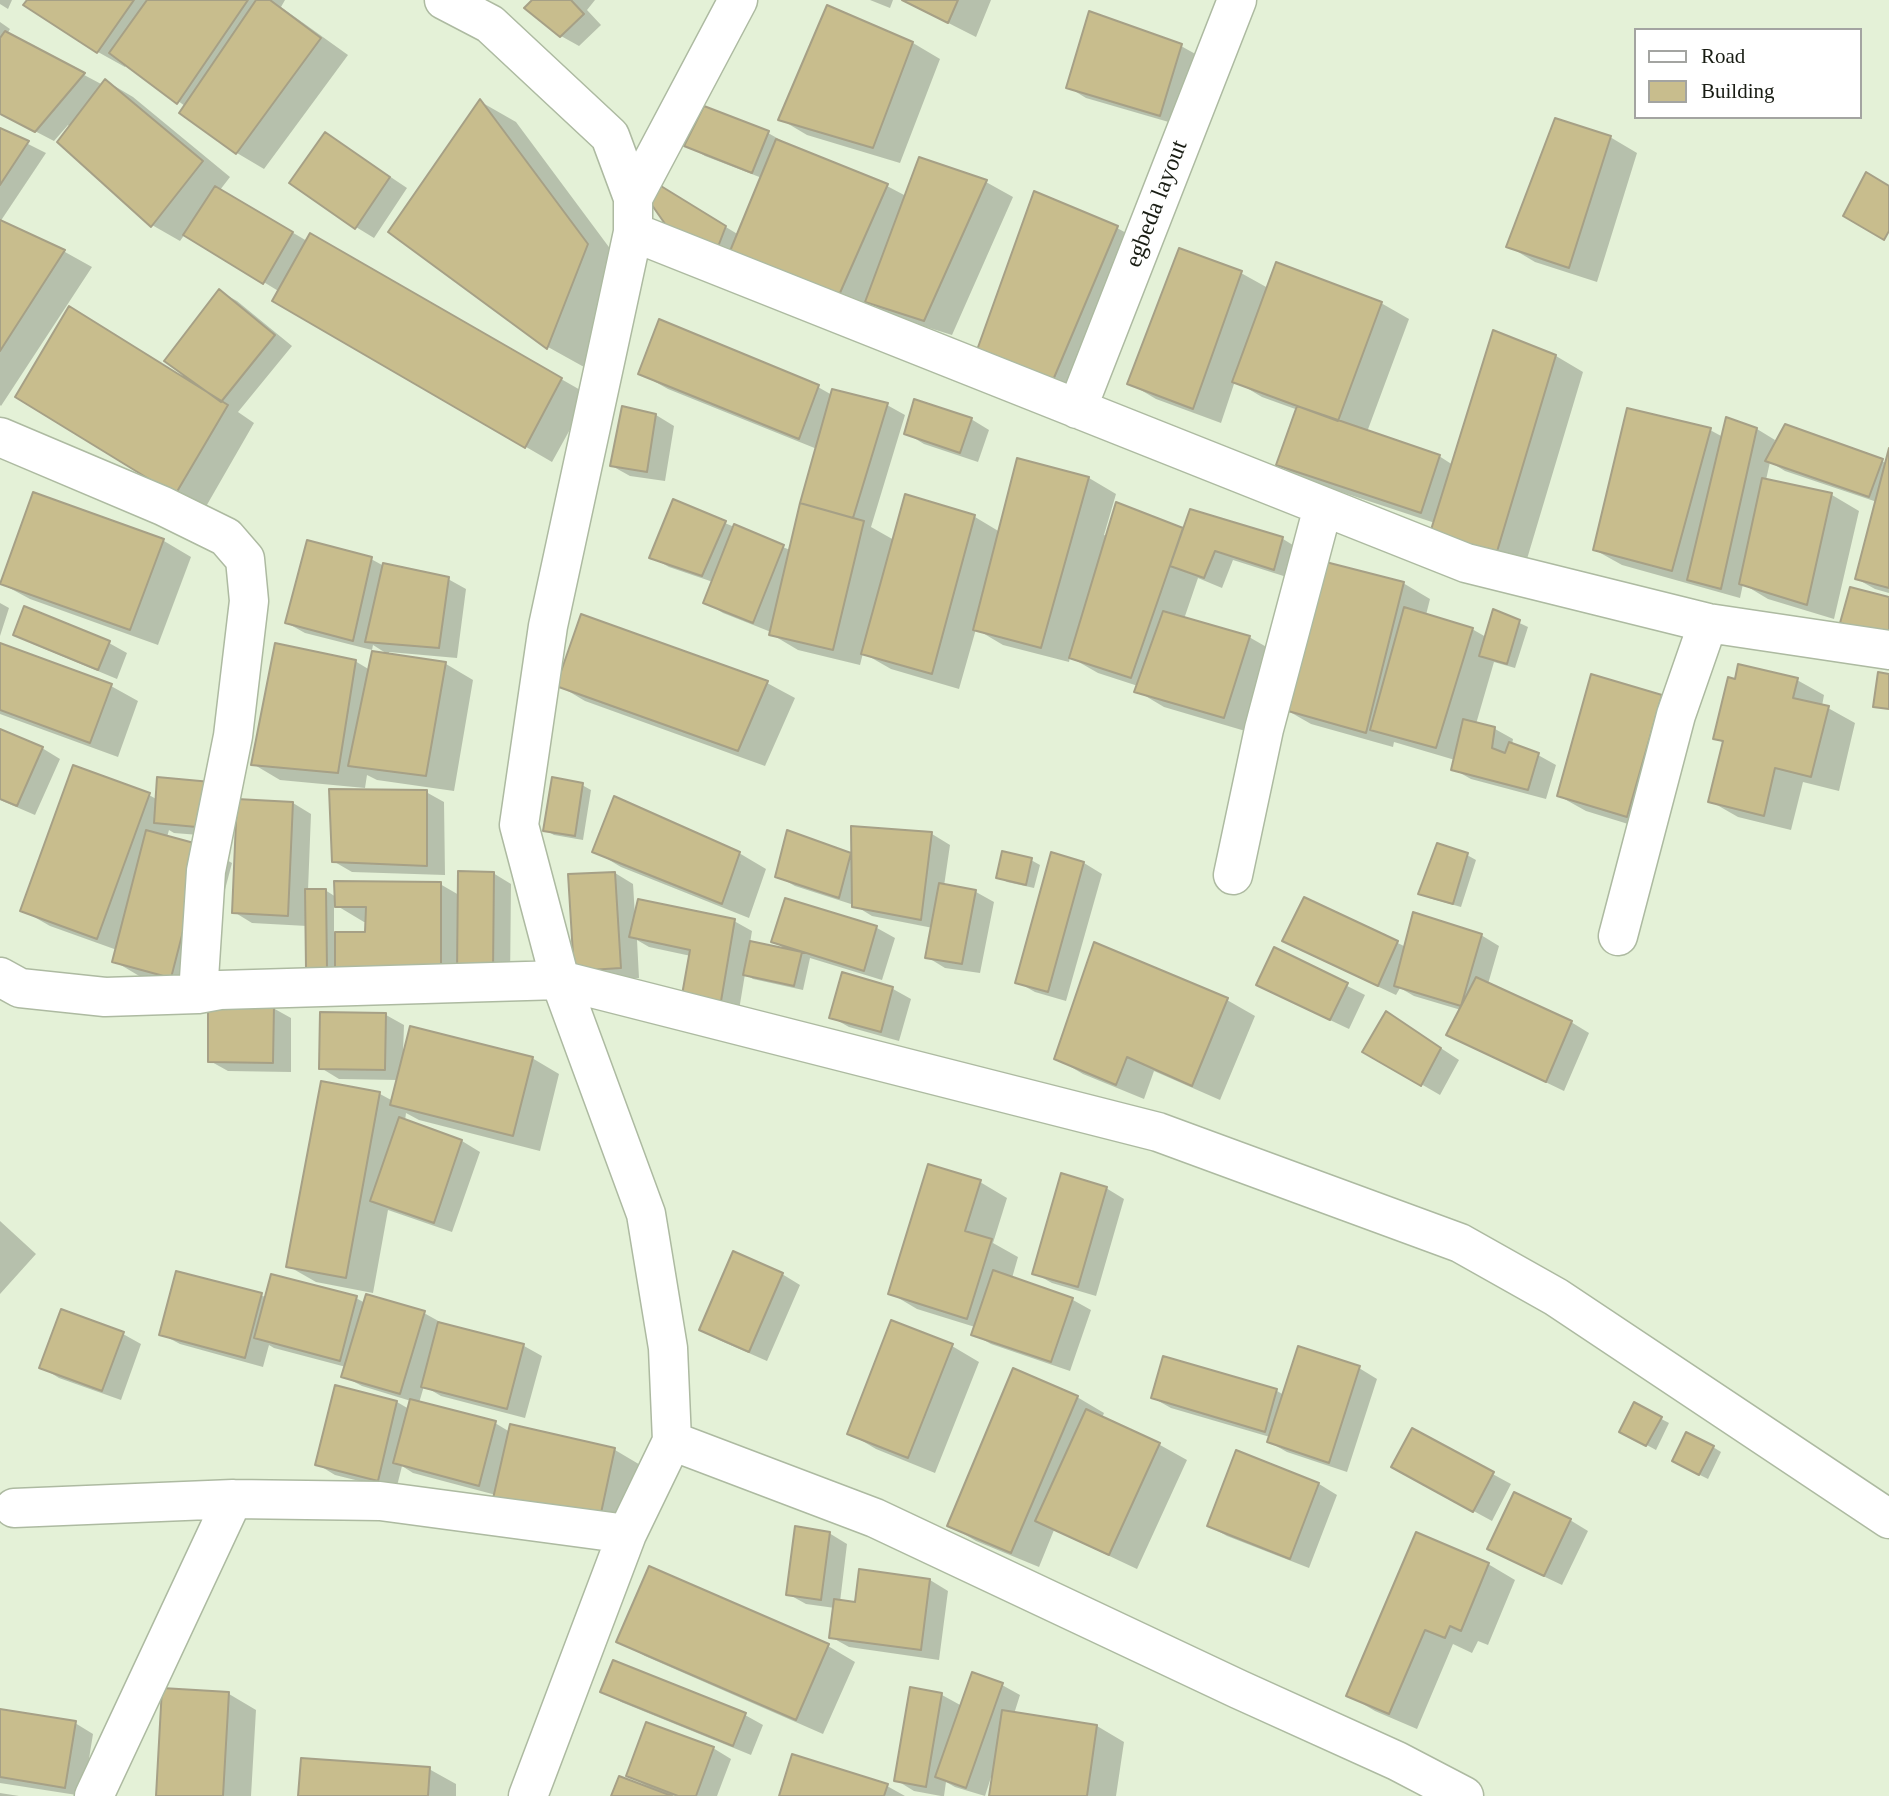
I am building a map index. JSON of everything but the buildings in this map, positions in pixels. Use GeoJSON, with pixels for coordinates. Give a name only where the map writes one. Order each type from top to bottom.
{"type":"FeatureCollection","features":[{"type":"Feature","properties":{"kind":"street"},"geometry":{"type":"LineString","coordinates":[[444,0],[491,24],[610,136],[633,215]]}},
{"type":"Feature","properties":{"kind":"street"},"geometry":{"type":"LineString","coordinates":[[528,1796],[627,1534],[672,1441],[668,1349],[646,1214],[559,980],[519,825],[548,626],[633,215],[738,0]]}},
{"type":"Feature","properties":{"kind":"street","name":"egbeda layout"},"geometry":{"type":"LineString","coordinates":[[1077,409],[1237,0]]}},
{"type":"Feature","properties":{"kind":"street"},"geometry":{"type":"LineString","coordinates":[[633,215],[1077,409],[1466,563],[1707,623],[1889,650]]}},
{"type":"Feature","properties":{"kind":"street"},"geometry":{"type":"LineString","coordinates":[[0,437],[163,506],[226,537],[245,559],[249,601],[233,736],[206,871],[198,994]]}},
{"type":"Feature","properties":{"kind":"street"},"geometry":{"type":"LineString","coordinates":[[1233,875],[1264,729],[1323,507]]}},
{"type":"Feature","properties":{"kind":"street"},"geometry":{"type":"LineString","coordinates":[[1618,936],[1676,715],[1707,623]]}},
{"type":"Feature","properties":{"kind":"street"},"geometry":{"type":"LineString","coordinates":[[0,977],[20,988],[105,997],[198,994],[220,990],[559,980],[1158,1132],[1460,1243],[1556,1297],[1889,1519]]}},
{"type":"Feature","properties":{"kind":"street"},"geometry":{"type":"LineString","coordinates":[[672,1441],[875,1518],[1397,1761],[1464,1796]]}},
{"type":"Feature","properties":{"kind":"street"},"geometry":{"type":"LineString","coordinates":[[14,1508],[233,1499],[380,1501],[627,1534]]}},
{"type":"Feature","properties":{"kind":"street"},"geometry":{"type":"LineString","coordinates":[[94,1796],[233,1499]]}}]}
